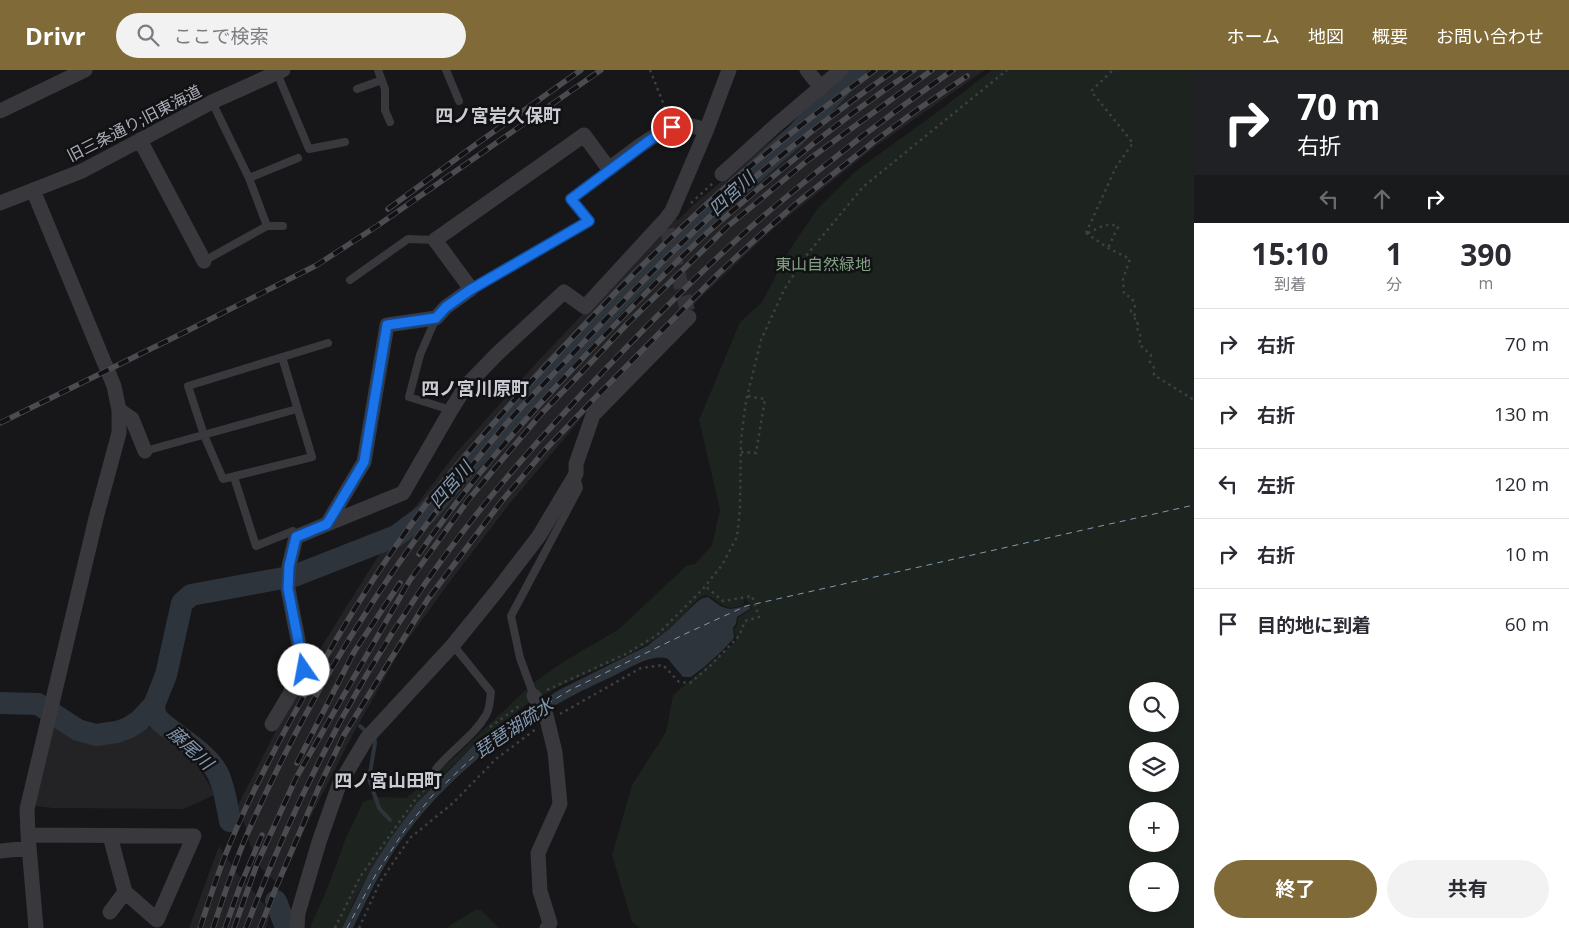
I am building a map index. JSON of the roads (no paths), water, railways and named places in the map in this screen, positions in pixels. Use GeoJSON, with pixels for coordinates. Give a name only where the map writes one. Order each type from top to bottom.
{"type":"FeatureCollection","features":[{"type":"Feature","properties":{"kind":"street"},"geometry":{"type":"LineString","coordinates":[[0,111],[85,70]]}},
{"type":"Feature","properties":{"kind":"street"},"geometry":{"type":"LineString","coordinates":[[272,724],[304,670],[288,589],[289,566],[296,537],[403,492],[466,386],[496,355],[564,292],[586,307],[668,220],[706,131],[729,70]]}},
{"type":"Feature","properties":{"kind":"street"},"geometry":{"type":"LineString","coordinates":[[806,70],[821,88]]}},
{"type":"Feature","properties":{"kind":"street"},"geometry":{"type":"LineString","coordinates":[[722,174],[841,70]]}},
{"type":"Feature","properties":{"kind":"street","name":"旧三条通り;旧東海道"},"geometry":{"type":"LineString","coordinates":[[0,203],[82,171],[212,102],[280,71]]}},
{"type":"Feature","properties":{"kind":"street"},"geometry":{"type":"LineString","coordinates":[[327,524],[364,462],[387,325],[436,318],[446,307],[470,290],[435,240],[584,135],[609,169],[658,134],[672,127],[691,126],[706,131]]}},
{"type":"Feature","properties":{"kind":"street"},"geometry":{"type":"LineString","coordinates":[[140,140],[204,261]]}},
{"type":"Feature","properties":{"kind":"street"},"geometry":{"type":"LineString","coordinates":[[33,190],[114,386],[119,410],[119,433],[96,518],[27,809],[36,928]]}},
{"type":"Feature","properties":{"kind":"street"},"geometry":{"type":"LineString","coordinates":[[297,928],[298,914],[318,842],[339,786],[367,738],[453,645],[539,536],[576,474],[576,464],[592,415],[689,317]]}},
{"type":"Feature","properties":{"kind":"street"},"geometry":{"type":"LineString","coordinates":[[119,410],[132,419],[145,451]]}},
{"type":"Feature","properties":{"kind":"street"},"geometry":{"type":"LineString","coordinates":[[534,697],[547,718],[555,752],[560,804],[538,853],[540,891],[550,923],[547,928]]}},
{"type":"Feature","properties":{"kind":"street"},"geometry":{"type":"LineString","coordinates":[[0,851],[28,842],[110,836],[194,836],[157,920],[125,892],[110,836]]}},
{"type":"Feature","properties":{"kind":"street"},"geometry":{"type":"LineString","coordinates":[[110,912],[125,892]]}},
{"type":"Feature","properties":{"kind":"lane"},"geometry":{"type":"LineString","coordinates":[[378,70],[384,89],[385,110],[390,122]]}},
{"type":"Feature","properties":{"kind":"lane"},"geometry":{"type":"LineString","coordinates":[[446,70],[459,100]]}},
{"type":"Feature","properties":{"kind":"lane"},"geometry":{"type":"LineString","coordinates":[[280,71],[309,149],[345,142]]}},
{"type":"Feature","properties":{"kind":"lane"},"geometry":{"type":"LineString","coordinates":[[357,89],[382,80]]}},
{"type":"Feature","properties":{"kind":"lane"},"geometry":{"type":"LineString","coordinates":[[212,102],[249,178],[267,226]]}},
{"type":"Feature","properties":{"kind":"lane"},"geometry":{"type":"LineString","coordinates":[[249,178],[298,158]]}},
{"type":"Feature","properties":{"kind":"lane"},"geometry":{"type":"LineString","coordinates":[[470,290],[589,221],[571,199],[609,169]]}},
{"type":"Feature","properties":{"kind":"lane"},"geometry":{"type":"LineString","coordinates":[[204,261],[267,226],[283,226]]}},
{"type":"Feature","properties":{"kind":"lane"},"geometry":{"type":"LineString","coordinates":[[350,280],[408,239],[435,240]]}},
{"type":"Feature","properties":{"kind":"lane"},"geometry":{"type":"LineString","coordinates":[[436,318],[420,355],[409,397],[451,410]]}},
{"type":"Feature","properties":{"kind":"lane"},"geometry":{"type":"LineString","coordinates":[[282,357],[312,457],[223,479],[204,435],[188,386],[282,357],[328,343]]}},
{"type":"Feature","properties":{"kind":"lane"},"geometry":{"type":"LineString","coordinates":[[145,451],[297,409]]}},
{"type":"Feature","properties":{"kind":"lane"},"geometry":{"type":"LineString","coordinates":[[534,697],[520,658],[511,616],[579,488],[576,474]]}},
{"type":"Feature","properties":{"kind":"lane"},"geometry":{"type":"LineString","coordinates":[[234,477],[256,546],[293,530],[296,537]]}},
{"type":"Feature","properties":{"kind":"lane"},"geometry":{"type":"LineString","coordinates":[[436,777],[436,769],[442,761],[473,732],[487,714],[491,692],[453,645]]}},
{"type":"Feature","properties":{"kind":"water","name":"琵琶湖疏水"},"geometry":{"type":"Polygon","coordinates":[[[708,597],[726,608],[730,609],[746,605],[751,608],[737,617],[733,628],[734,638],[722,651],[691,677],[683,677],[668,659],[654,658],[638,663],[549,709],[494,746],[443,790],[421,815],[400,842],[387,863],[353,928],[342,928],[371,869],[390,839],[416,804],[474,745],[559,690],[647,646],[669,629],[698,601],[708,597]]]}},
{"type":"Feature","properties":{"kind":"waterway","name":"四宮川"},"geometry":{"type":"LineString","coordinates":[[0,703],[38,704],[78,730],[96,735],[117,732],[128,728],[139,721],[154,705],[166,675],[182,603],[191,595],[294,576],[396,536],[426,514],[549,373],[634,284],[714,208],[795,136],[856,70]]}},
{"type":"Feature","properties":{"kind":"waterway","name":"藤尾川"},"geometry":{"type":"LineString","coordinates":[[154,705],[155,714],[159,720],[200,753],[214,768],[223,787],[230,821]]}},
{"type":"Feature","properties":{"kind":"waterway"},"geometry":{"type":"LineString","coordinates":[[360,726],[367,732]]}},
{"type":"Feature","properties":{"kind":"waterway"},"geometry":{"type":"LineString","coordinates":[[374,736],[375,743],[369,779],[379,808],[390,820]]}},
{"type":"Feature","properties":{"kind":"waterway","name":"藤尾川"},"geometry":{"type":"LineString","coordinates":[[276,901],[286,928]]}},
{"type":"Feature","properties":{"kind":"tunnel"},"geometry":{"type":"LineString","coordinates":[[667,229],[689,317]]}},
{"type":"Feature","properties":{"kind":"railway"},"geometry":{"type":"LineString","coordinates":[[388,209],[581,70]]}},
{"type":"Feature","properties":{"kind":"railway"},"geometry":{"type":"LineString","coordinates":[[0,423],[317,265],[377,226],[601,70]]}},
{"type":"Feature","properties":{"kind":"railway"},"geometry":{"type":"LineString","coordinates":[[200,928],[227,850],[250,798],[281,738],[326,656],[354,610],[431,498],[519,395],[663,245],[756,162],[875,70]]}},
{"type":"Feature","properties":{"kind":"railway"},"geometry":{"type":"LineString","coordinates":[[213,928],[245,839],[299,727],[329,674],[394,569],[468,471],[507,423],[670,254],[741,189],[782,155],[895,70]]}},
{"type":"Feature","properties":{"kind":"railway"},"geometry":{"type":"LineString","coordinates":[[419,554],[461,496],[531,414],[580,361],[698,241],[758,189],[854,112],[914,70]]}},
{"type":"Feature","properties":{"kind":"railway"},"geometry":{"type":"LineString","coordinates":[[234,928],[257,864],[296,778],[410,580],[469,499],[541,414],[628,323],[727,227],[808,160],[932,70]]}},
{"type":"Feature","properties":{"kind":"railway"},"geometry":{"type":"LineString","coordinates":[[246,928],[282,840],[345,712],[420,591],[482,507],[597,378],[727,248],[839,154],[953,70]]}},
{"type":"Feature","properties":{"kind":"railway"},"geometry":{"type":"LineString","coordinates":[[260,928],[319,787],[344,735],[428,599],[501,502],[545,450],[594,399],[719,273],[758,237],[798,202],[876,140],[967,76]]}},
{"type":"Feature","properties":{"kind":"railway"},"geometry":{"type":"LineString","coordinates":[[297,763],[354,652],[400,583]]}},
{"type":"Feature","properties":{"kind":"railway"},"geometry":{"type":"LineString","coordinates":[[225,928],[262,835]]}},
{"type":"Feature","properties":{"kind":"district","name":"四ノ宮岩久保町"},"geometry":{"type":"Point","coordinates":[498,116]}},
{"type":"Feature","properties":{"kind":"district","name":"四ノ宮川原町"},"geometry":{"type":"Point","coordinates":[475,389]}},
{"type":"Feature","properties":{"kind":"district","name":"四ノ宮山田町"},"geometry":{"type":"Point","coordinates":[388,781]}},
{"type":"Feature","properties":{"kind":"park label","name":"東山自然緑地"},"geometry":{"type":"Point","coordinates":[823,264]}}]}
